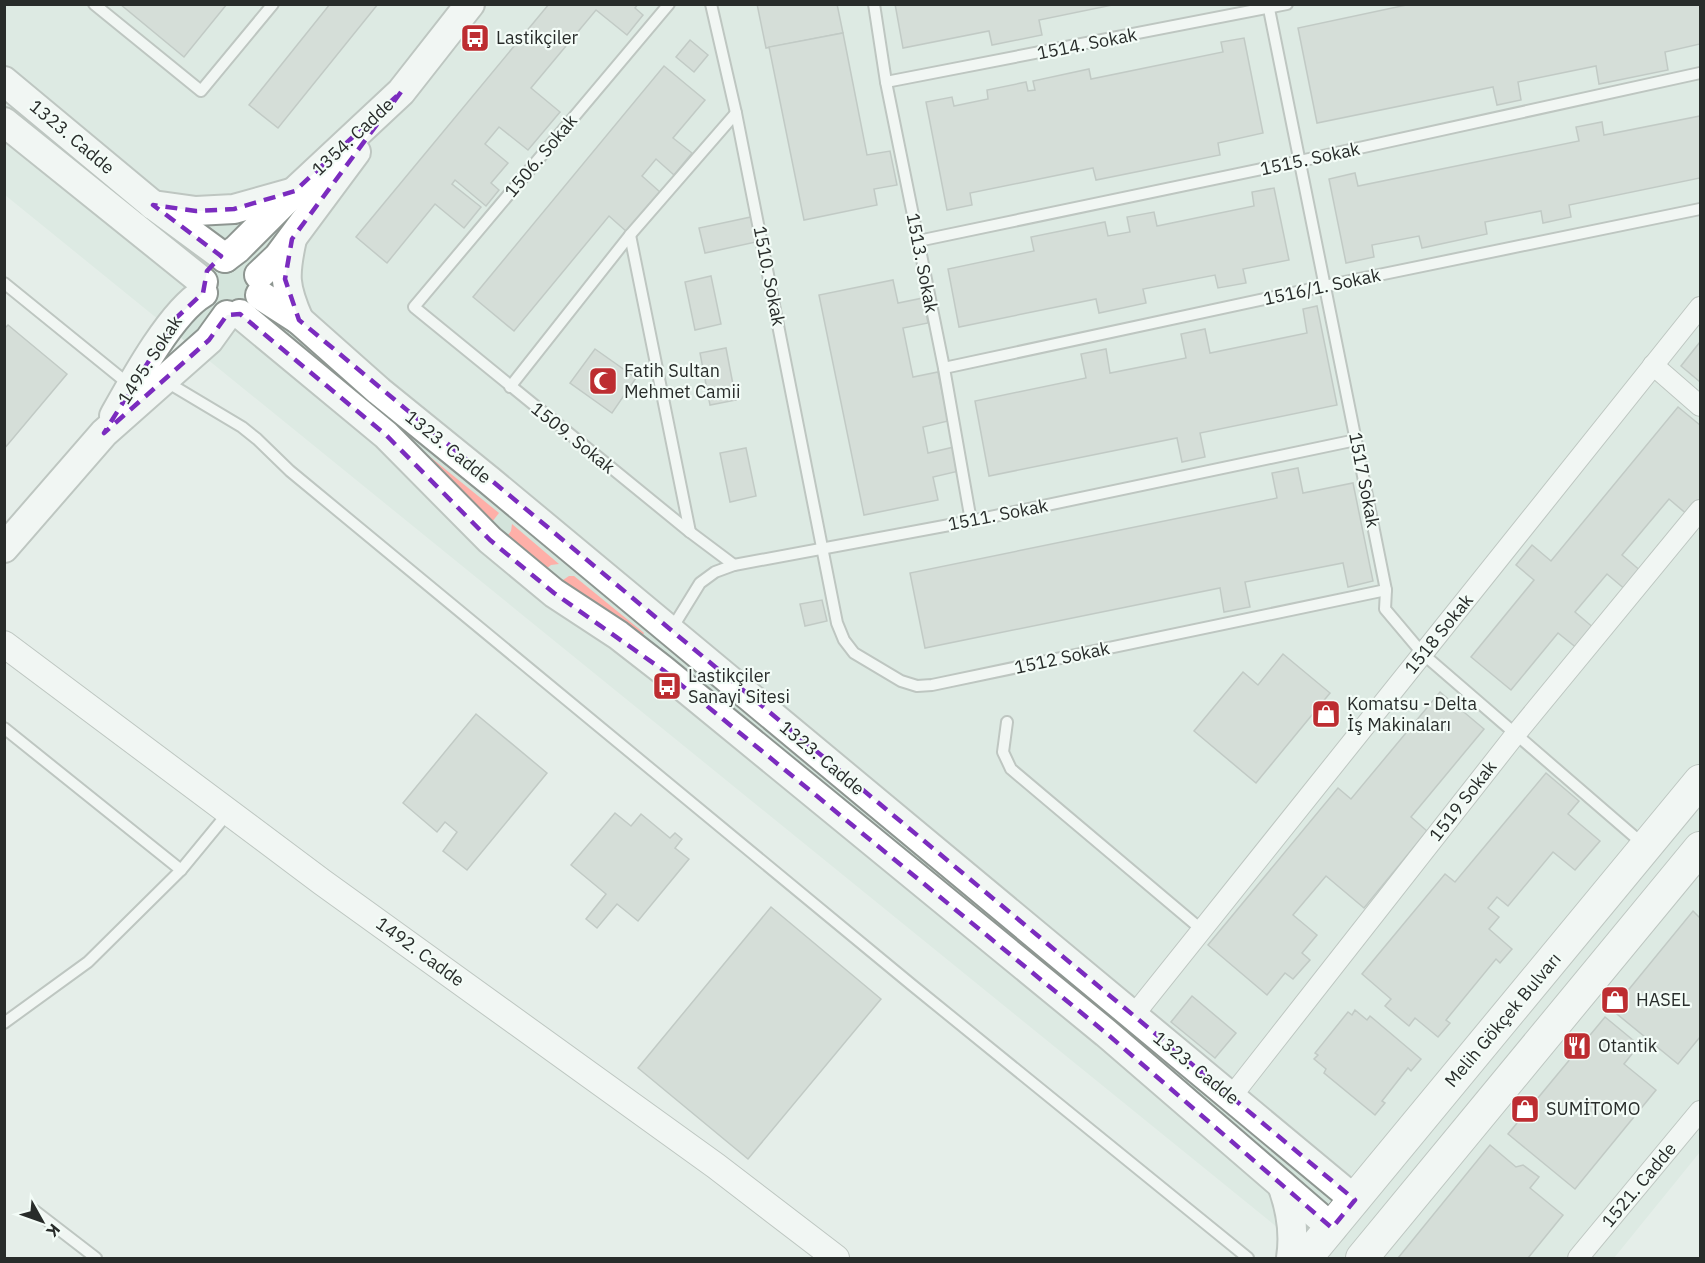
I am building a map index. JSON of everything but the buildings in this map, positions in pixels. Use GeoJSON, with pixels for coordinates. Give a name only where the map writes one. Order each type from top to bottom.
{"type":"FeatureCollection","features":[{"type":"Feature","properties":{"kind":"main road","name":"1354. Cadde"},"geometry":{"type":"LineString","coordinates":[[225,258],[400,92],[470,4]]}},
{"type":"Feature","properties":{"kind":"main road","name":"1323. Cadde"},"geometry":{"type":"LineString","coordinates":[[4,81],[153,205],[225,258]]}},
{"type":"Feature","properties":{"kind":"main road","name":"1495. Sokak"},"geometry":{"type":"LineString","coordinates":[[4,548],[104,433],[209,340],[246,300],[400,92]]}},
{"type":"Feature","properties":{"kind":"main road"},"geometry":{"type":"LineString","coordinates":[[4,122],[203,287]]}},
{"type":"Feature","properties":{"kind":"main road"},"geometry":{"type":"LineString","coordinates":[[153,205],[196,210],[234,208],[295,191]]}},
{"type":"Feature","properties":{"kind":"main road"},"geometry":{"type":"LineString","coordinates":[[292,239],[285,279],[288,297],[298,321]]}},
{"type":"Feature","properties":{"kind":"main road"},"geometry":{"type":"LineString","coordinates":[[225,258],[244,260],[255,269],[246,300],[215,310],[207,302],[203,287],[207,271],[215,263],[225,258]]}},
{"type":"Feature","properties":{"kind":"main road","name":"1495. Sokak"},"geometry":{"type":"LineString","coordinates":[[104,433],[131,386],[175,319],[203,287]]}},
{"type":"Feature","properties":{"kind":"main road","name":"1323. Cadde"},"geometry":{"type":"LineString","coordinates":[[246,300],[298,321],[379,391],[1355,1200]]}},
{"type":"Feature","properties":{"kind":"main road"},"geometry":{"type":"LineString","coordinates":[[246,300],[386,435],[490,540],[554,593],[618,635],[647,658],[1106,1033],[1364,1257],[1696,863]]}},
{"type":"Feature","properties":{"kind":"main road"},"geometry":{"type":"LineString","coordinates":[[490,540],[520,506]]}},
{"type":"Feature","properties":{"kind":"main road"},"geometry":{"type":"LineString","coordinates":[[554,593],[555,577],[564,567],[584,561]]}},
{"type":"Feature","properties":{"kind":"main road"},"geometry":{"type":"LineString","coordinates":[[647,658],[669,632]]}},
{"type":"Feature","properties":{"kind":"main road","name":"Melih Gökçek Bulvarı"},"geometry":{"type":"LineString","coordinates":[[1306,1258],[1701,782]]}},
{"type":"Feature","properties":{"kind":"main road"},"geometry":{"type":"LineString","coordinates":[[1282,1185],[1293,1224],[1291,1258]]}},
{"type":"Feature","properties":{"kind":"main road"},"geometry":{"type":"LineString","coordinates":[[1355,1200],[1388,1227]]}},
{"type":"Feature","properties":{"kind":"street","name":"1518 Sokak"},"geometry":{"type":"LineString","coordinates":[[1133,1016],[1701,307]]}},
{"type":"Feature","properties":{"kind":"street"},"geometry":{"type":"LineString","coordinates":[[1653,365],[1701,406]]}},
{"type":"Feature","properties":{"kind":"street","name":"1519 Sokak"},"geometry":{"type":"LineString","coordinates":[[1231,1097],[1515,735],[1701,510]]}},
{"type":"Feature","properties":{"kind":"street","name":"1492. Cadde"},"geometry":{"type":"LineString","coordinates":[[4,644],[332,889],[716,1166],[836,1258]]}},
{"type":"Feature","properties":{"kind":"street","name":"1521. Cadde"},"geometry":{"type":"LineString","coordinates":[[1578,1258],[1701,1111]]}},
{"type":"Feature","properties":{"kind":"lane"},"geometry":{"type":"LineString","coordinates":[[94,4],[201,91],[273,4]]}},
{"type":"Feature","properties":{"kind":"lane","name":"1506. Sokak"},"geometry":{"type":"LineString","coordinates":[[414,307],[669,4]]}},
{"type":"Feature","properties":{"kind":"lane","name":"1510. Sokak"},"geometry":{"type":"LineString","coordinates":[[711,4],[736,112],[823,548]]}},
{"type":"Feature","properties":{"kind":"lane","name":"1513. Sokak"},"geometry":{"type":"LineString","coordinates":[[874,4],[886,82],[944,368],[971,521]]}},
{"type":"Feature","properties":{"kind":"lane","name":"1514. Sokak"},"geometry":{"type":"LineString","coordinates":[[886,82],[1287,4]]}},
{"type":"Feature","properties":{"kind":"lane","name":"1517 Sokak"},"geometry":{"type":"LineString","coordinates":[[1269,6],[1386,590],[1385,609],[1423,654],[1646,847]]}},
{"type":"Feature","properties":{"kind":"lane","name":"1515. Sokak"},"geometry":{"type":"LineString","coordinates":[[918,241],[1300,161],[1701,73]]}},
{"type":"Feature","properties":{"kind":"lane"},"geometry":{"type":"LineString","coordinates":[[510,387],[630,235],[736,112]]}},
{"type":"Feature","properties":{"kind":"lane","name":"1516/1. Sokak"},"geometry":{"type":"LineString","coordinates":[[944,368],[1325,286],[1701,209]]}},
{"type":"Feature","properties":{"kind":"lane"},"geometry":{"type":"LineString","coordinates":[[630,235],[690,532]]}},
{"type":"Feature","properties":{"kind":"lane"},"geometry":{"type":"LineString","coordinates":[[4,283],[131,386]]}},
{"type":"Feature","properties":{"kind":"lane","name":"1509. Sokak"},"geometry":{"type":"LineString","coordinates":[[414,307],[510,387],[734,565]]}},
{"type":"Feature","properties":{"kind":"lane"},"geometry":{"type":"LineString","coordinates":[[165,381],[257,439],[290,471],[912,985],[1248,1258]]}},
{"type":"Feature","properties":{"kind":"lane","name":"1511. Sokak"},"geometry":{"type":"LineString","coordinates":[[669,632],[700,584],[715,572],[734,565],[971,521],[1356,440]]}},
{"type":"Feature","properties":{"kind":"lane","name":"1512 Sokak"},"geometry":{"type":"LineString","coordinates":[[823,548],[837,623],[844,640],[854,653],[874,666],[901,681],[917,686],[933,685],[1386,590]]}},
{"type":"Feature","properties":{"kind":"lane"},"geometry":{"type":"LineString","coordinates":[[1007,722],[1003,752],[1011,769],[1202,930]]}},
{"type":"Feature","properties":{"kind":"lane"},"geometry":{"type":"LineString","coordinates":[[4,729],[181,870]]}},
{"type":"Feature","properties":{"kind":"lane"},"geometry":{"type":"LineString","coordinates":[[4,1023],[88,962],[181,870],[228,812]]}},
{"type":"Feature","properties":{"kind":"lane"},"geometry":{"type":"LineString","coordinates":[[36,1211],[96,1258]]}},
{"type":"Feature","properties":{"kind":"highlighted area"},"geometry":{"type":"Polygon","coordinates":[[[401,92],[292,239],[285,279],[299,320],[1355,1200],[1332,1228],[1106,1033],[663,670],[554,593],[490,540],[386,435],[240,314],[227,315],[209,340],[104,433],[175,319],[203,293],[207,271],[221,256],[153,205],[196,211],[234,209],[295,191],[401,92]]]}},
{"type":"Feature","properties":{"kind":"shaded area"},"geometry":{"type":"Polygon","coordinates":[[[4,5],[1700,5],[1700,1152],[1614,1258],[1315,1258],[5,195],[4,5]]]}},
{"type":"Feature","properties":{"kind":"shaded area"},"geometry":{"type":"Polygon","coordinates":[[[402,434],[499,513],[492,522],[402,434]]]}},
{"type":"Feature","properties":{"kind":"shaded area"},"geometry":{"type":"Polygon","coordinates":[[[512,524],[559,564],[551,565],[541,573],[506,538],[511,531],[512,524]]]}},
{"type":"Feature","properties":{"kind":"shaded area"},"geometry":{"type":"Polygon","coordinates":[[[569,576],[574,576],[644,633],[641,638],[560,582],[569,576]]]}},
{"type":"Feature","properties":{"kind":"place","name":"Lastikçiler"},"geometry":{"type":"Point","coordinates":[475,38]}},
{"type":"Feature","properties":{"kind":"place","name":"Fatih Sultan Mehmet Camii"},"geometry":{"type":"Point","coordinates":[603,381]}},
{"type":"Feature","properties":{"kind":"place","name":"Lastikçiler Sanayi Sitesi"},"geometry":{"type":"Point","coordinates":[667,686]}},
{"type":"Feature","properties":{"kind":"place","name":"Komatsu - Delta İş Makinaları"},"geometry":{"type":"Point","coordinates":[1326,714]}},
{"type":"Feature","properties":{"kind":"place","name":"HASEL"},"geometry":{"type":"Point","coordinates":[1615,1000]}},
{"type":"Feature","properties":{"kind":"place","name":"Otantik"},"geometry":{"type":"Point","coordinates":[1577,1046]}},
{"type":"Feature","properties":{"kind":"place","name":"SUMİTOMO"},"geometry":{"type":"Point","coordinates":[1525,1109]}}]}
